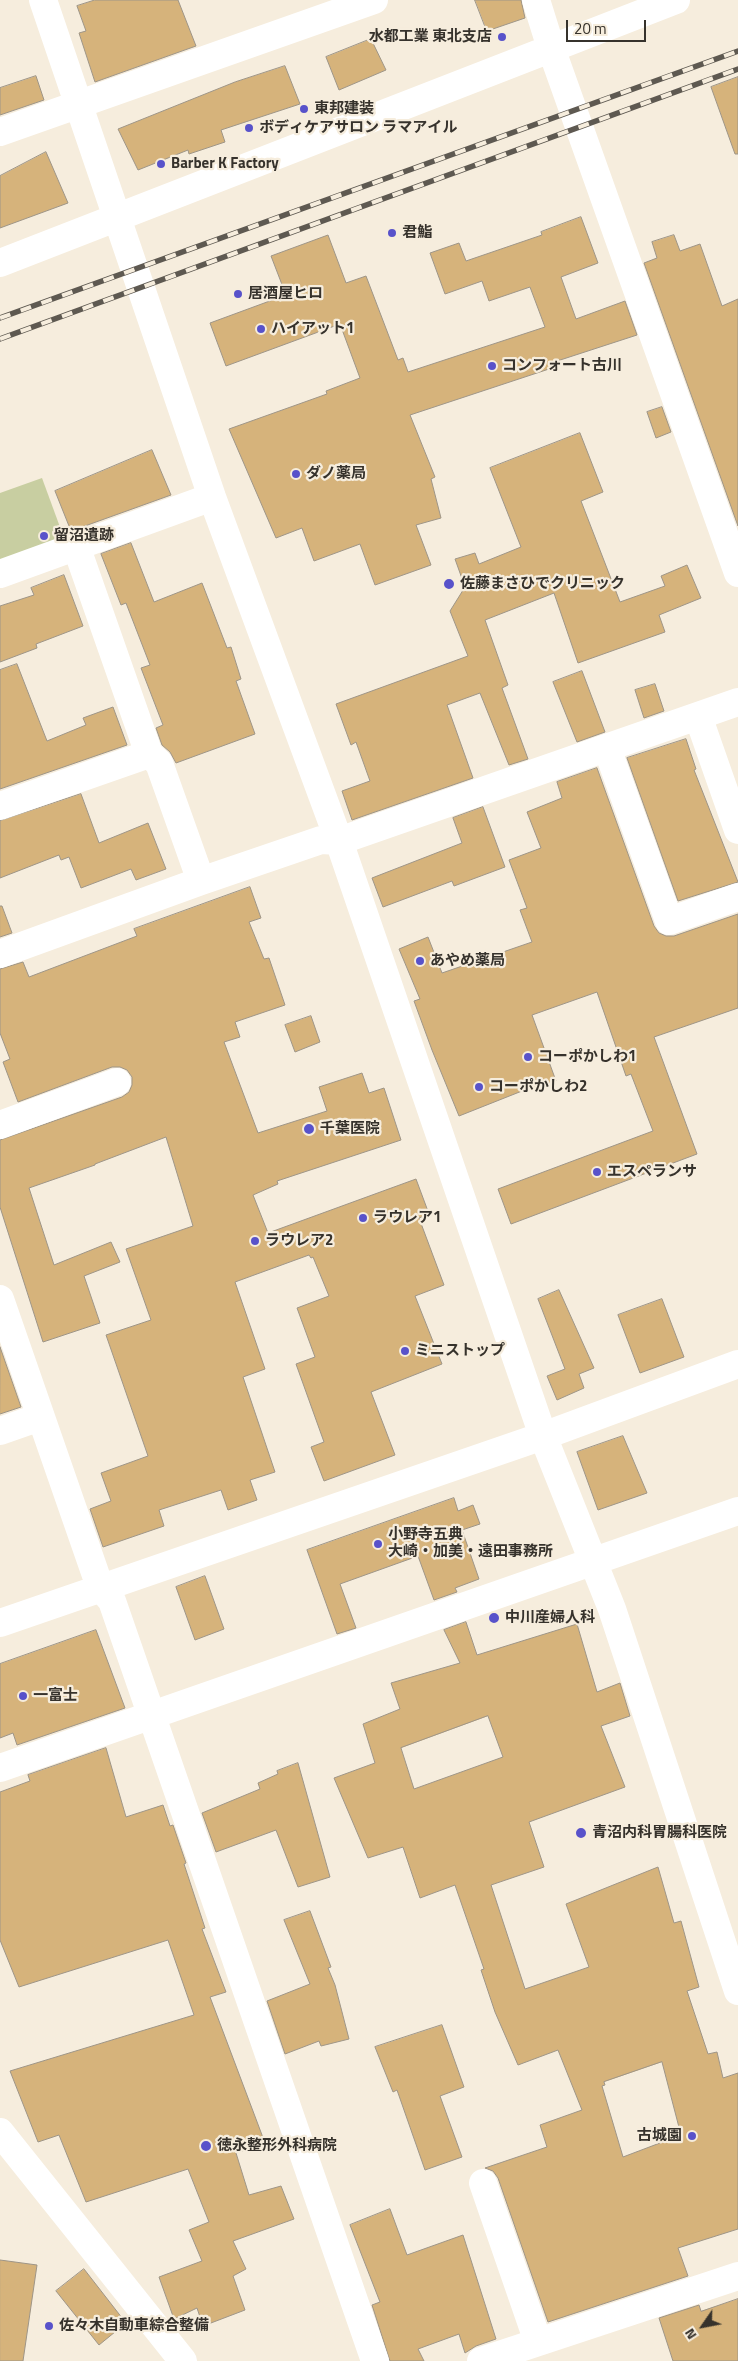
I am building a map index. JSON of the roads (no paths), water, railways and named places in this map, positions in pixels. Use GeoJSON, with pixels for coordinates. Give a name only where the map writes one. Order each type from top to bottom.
{"type":"FeatureCollection","features":[{"type":"Feature","properties":{"kind":"street"},"geometry":{"type":"LineString","coordinates":[[42,0],[80,105],[115,218],[212,497],[339,841],[543,1436],[619,1628],[738,1991]]}},
{"type":"Feature","properties":{"kind":"street"},"geometry":{"type":"LineString","coordinates":[[0,132],[374,0]]}},
{"type":"Feature","properties":{"kind":"street"},"geometry":{"type":"LineString","coordinates":[[536,0],[551,48],[738,573]]}},
{"type":"Feature","properties":{"kind":"street"},"geometry":{"type":"LineString","coordinates":[[0,263],[676,0]]}},
{"type":"Feature","properties":{"kind":"street"},"geometry":{"type":"LineString","coordinates":[[0,574],[212,497]]}},
{"type":"Feature","properties":{"kind":"street"},"geometry":{"type":"LineString","coordinates":[[76,546],[149,754],[159,764],[202,881]]}},
{"type":"Feature","properties":{"kind":"street"},"geometry":{"type":"LineString","coordinates":[[0,954],[321,840],[339,841],[738,702]]}},
{"type":"Feature","properties":{"kind":"street"},"geometry":{"type":"LineString","coordinates":[[698,716],[738,830]]}},
{"type":"Feature","properties":{"kind":"street"},"geometry":{"type":"LineString","coordinates":[[607,748],[668,921],[738,897]]}},
{"type":"Feature","properties":{"kind":"street"},"geometry":{"type":"LineString","coordinates":[[0,806],[149,754]]}},
{"type":"Feature","properties":{"kind":"street"},"geometry":{"type":"LineString","coordinates":[[0,1125],[117,1082]]}},
{"type":"Feature","properties":{"kind":"street"},"geometry":{"type":"LineString","coordinates":[[0,1299],[100,1587],[112,1601],[153,1714],[375,2361]]}},
{"type":"Feature","properties":{"kind":"street"},"geometry":{"type":"LineString","coordinates":[[0,1623],[543,1436],[738,1364]]}},
{"type":"Feature","properties":{"kind":"street"},"geometry":{"type":"LineString","coordinates":[[0,1431],[40,1416]]}},
{"type":"Feature","properties":{"kind":"street"},"geometry":{"type":"LineString","coordinates":[[0,1768],[738,1511]]}},
{"type":"Feature","properties":{"kind":"street"},"geometry":{"type":"LineString","coordinates":[[0,2132],[183,2361]]}},
{"type":"Feature","properties":{"kind":"street"},"geometry":{"type":"LineString","coordinates":[[483,2183],[538,2342]]}},
{"type":"Feature","properties":{"kind":"street"},"geometry":{"type":"LineString","coordinates":[[481,2361],[738,2276]]}},
{"type":"Feature","properties":{"kind":"railway"},"geometry":{"type":"LineString","coordinates":[[0,318],[738,51]]}},
{"type":"Feature","properties":{"kind":"railway"},"geometry":{"type":"LineString","coordinates":[[0,339],[738,69]]}},
{"type":"Feature","properties":{"kind":"place","name":"水都工業 東北支店"},"geometry":{"type":"Point","coordinates":[502,37]}},
{"type":"Feature","properties":{"kind":"place","name":"東邦建装"},"geometry":{"type":"Point","coordinates":[304,109]}},
{"type":"Feature","properties":{"kind":"place","name":"ボディケアサロン ラマアイル"},"geometry":{"type":"Point","coordinates":[249,128]}},
{"type":"Feature","properties":{"kind":"place","name":"Barber K Factory"},"geometry":{"type":"Point","coordinates":[161,164]}},
{"type":"Feature","properties":{"kind":"place","name":"君鮨"},"geometry":{"type":"Point","coordinates":[392,233]}},
{"type":"Feature","properties":{"kind":"place","name":"居酒屋ヒロ"},"geometry":{"type":"Point","coordinates":[238,294]}},
{"type":"Feature","properties":{"kind":"place","name":"ハイアット1"},"geometry":{"type":"Point","coordinates":[261,329]}},
{"type":"Feature","properties":{"kind":"place","name":"コンフォート古川"},"geometry":{"type":"Point","coordinates":[492,366]}},
{"type":"Feature","properties":{"kind":"place","name":"ダノ薬局"},"geometry":{"type":"Point","coordinates":[296,474]}},
{"type":"Feature","properties":{"kind":"place","name":"留沼遺跡"},"geometry":{"type":"Point","coordinates":[44,536]}},
{"type":"Feature","properties":{"kind":"place","name":"佐藤まさひでクリニック"},"geometry":{"type":"Point","coordinates":[449,584]}},
{"type":"Feature","properties":{"kind":"place","name":"あやめ薬局"},"geometry":{"type":"Point","coordinates":[420,961]}},
{"type":"Feature","properties":{"kind":"place","name":"コーポかしわ1"},"geometry":{"type":"Point","coordinates":[528,1057]}},
{"type":"Feature","properties":{"kind":"place","name":"コーポかしわ2"},"geometry":{"type":"Point","coordinates":[479,1087]}},
{"type":"Feature","properties":{"kind":"place","name":"千葉医院"},"geometry":{"type":"Point","coordinates":[309,1129]}},
{"type":"Feature","properties":{"kind":"place","name":"エスペランサ"},"geometry":{"type":"Point","coordinates":[597,1172]}},
{"type":"Feature","properties":{"kind":"place","name":"ラウレア1"},"geometry":{"type":"Point","coordinates":[363,1218]}},
{"type":"Feature","properties":{"kind":"place","name":"ラウレア2"},"geometry":{"type":"Point","coordinates":[255,1241]}},
{"type":"Feature","properties":{"kind":"place","name":"ミニストップ"},"geometry":{"type":"Point","coordinates":[405,1351]}},
{"type":"Feature","properties":{"kind":"place","name":"小野寺五典 大崎・加美・遠田事務所"},"geometry":{"type":"Point","coordinates":[378,1544]}},
{"type":"Feature","properties":{"kind":"place","name":"中川産婦人科"},"geometry":{"type":"Point","coordinates":[494,1618]}},
{"type":"Feature","properties":{"kind":"place","name":"一富士"},"geometry":{"type":"Point","coordinates":[23,1696]}},
{"type":"Feature","properties":{"kind":"place","name":"青沼内科胃腸科医院"},"geometry":{"type":"Point","coordinates":[581,1833]}},
{"type":"Feature","properties":{"kind":"place","name":"古城園"},"geometry":{"type":"Point","coordinates":[692,2136]}},
{"type":"Feature","properties":{"kind":"place","name":"徳永整形外科病院"},"geometry":{"type":"Point","coordinates":[206,2146]}},
{"type":"Feature","properties":{"kind":"place","name":"佐々木自動車綜合整備"},"geometry":{"type":"Point","coordinates":[49,2326]}}]}
